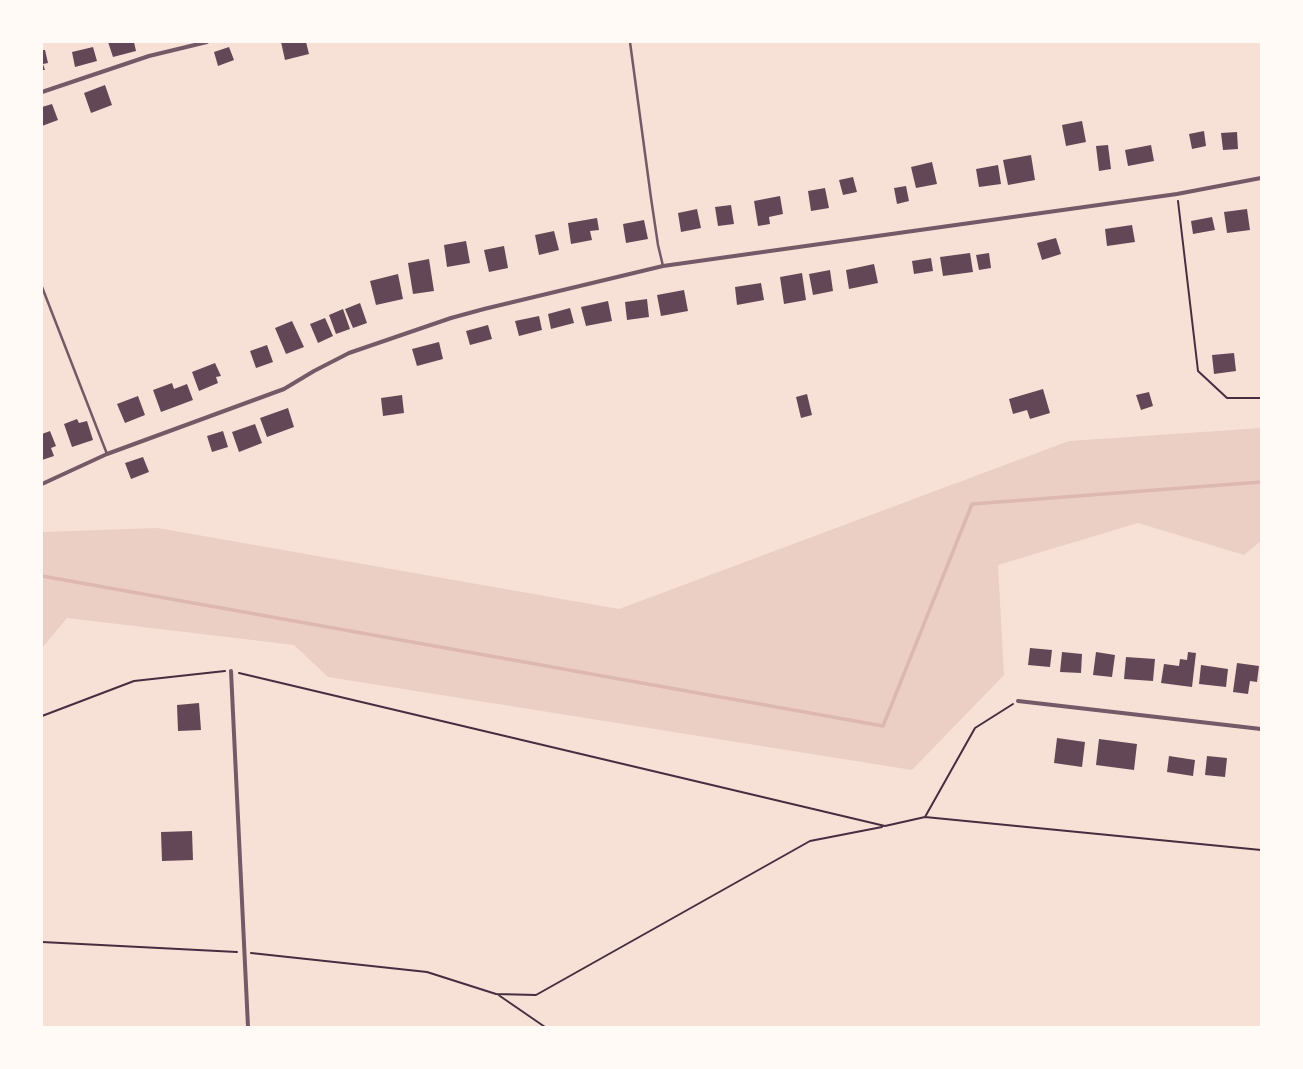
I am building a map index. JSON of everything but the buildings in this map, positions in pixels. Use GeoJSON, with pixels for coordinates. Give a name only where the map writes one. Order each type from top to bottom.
{"type":"FeatureCollection","features":[{"type":"Feature","properties":{"kind":"street"},"geometry":{"type":"LineString","coordinates":[[42,92],[149,56],[207,42]]}},
{"type":"Feature","properties":{"kind":"street"},"geometry":{"type":"LineString","coordinates":[[42,484],[107,454],[284,389],[314,371],[349,353],[451,318],[484,309],[663,266],[1177,194],[1261,178]]}},
{"type":"Feature","properties":{"kind":"street"},"geometry":{"type":"LineString","coordinates":[[231,671],[248,1027]]}},
{"type":"Feature","properties":{"kind":"street"},"geometry":{"type":"LineString","coordinates":[[1018,701],[1261,729]]}},
{"type":"Feature","properties":{"kind":"lane"},"geometry":{"type":"LineString","coordinates":[[630,42],[650,198],[663,266]]}},
{"type":"Feature","properties":{"kind":"lane"},"geometry":{"type":"LineString","coordinates":[[42,287],[107,454]]}},
{"type":"Feature","properties":{"kind":"path"},"geometry":{"type":"LineString","coordinates":[[1177,194],[1198,371],[1227,398],[1261,398]]}},
{"type":"Feature","properties":{"kind":"path"},"geometry":{"type":"LineString","coordinates":[[42,716],[134,681],[231,671],[884,826]]}},
{"type":"Feature","properties":{"kind":"path"},"geometry":{"type":"LineString","coordinates":[[926,817],[975,728],[1018,701]]}},
{"type":"Feature","properties":{"kind":"path"},"geometry":{"type":"LineString","coordinates":[[42,942],[245,952],[427,972],[496,994],[536,995],[810,840],[926,817],[1261,850]]}},
{"type":"Feature","properties":{"kind":"path"},"geometry":{"type":"LineString","coordinates":[[496,994],[545,1027]]}},
{"type":"Feature","properties":{"kind":"shaded area"},"geometry":{"type":"Polygon","coordinates":[[[1261,428],[1261,541],[1244,555],[1138,523],[998,565],[1004,675],[912,770],[328,677],[294,645],[67,618],[42,648],[42,532],[158,528],[619,609],[1069,441],[1261,428]]]}},
{"type":"Feature","properties":{"kind":"waterway"},"geometry":{"type":"LineString","coordinates":[[42,576],[883,726],[972,504],[1261,482]]}}]}
